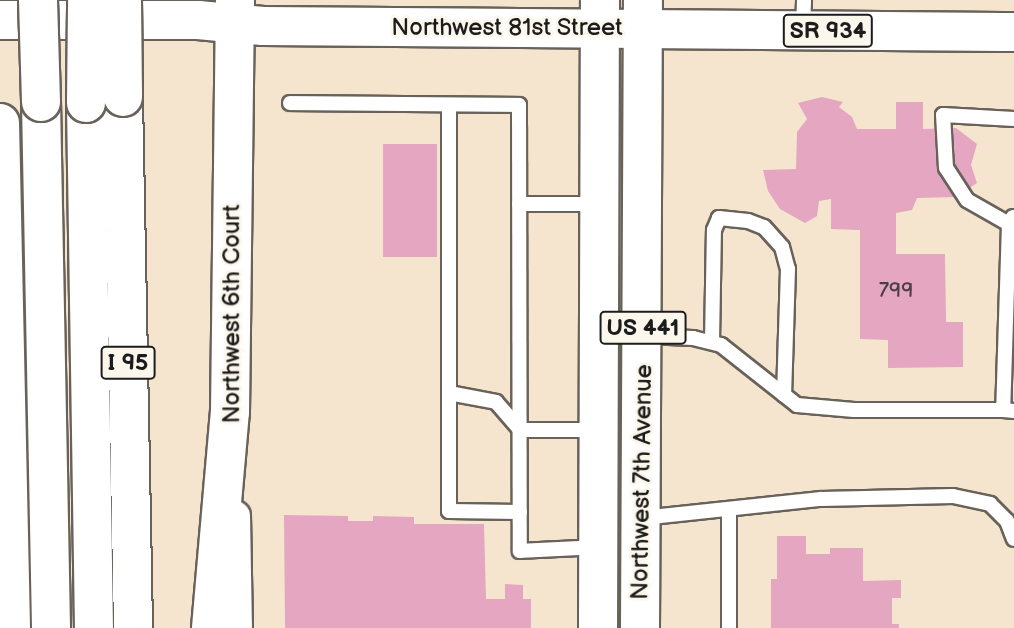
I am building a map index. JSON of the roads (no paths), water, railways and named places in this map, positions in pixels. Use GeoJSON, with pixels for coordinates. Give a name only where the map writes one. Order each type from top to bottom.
{"type":"FeatureCollection","features":[{"type":"Feature","properties":{"kind":"main road"},"geometry":{"type":"LineString","coordinates":[[38,0],[51,628]]}},
{"type":"Feature","properties":{"kind":"main road"},"geometry":{"type":"LineString","coordinates":[[87,0],[86,103],[94,628]]}},
{"type":"Feature","properties":{"kind":"main road","name":"I 95"},"geometry":{"type":"LineString","coordinates":[[122,0],[133,628]]}},
{"type":"Feature","properties":{"kind":"main road","name":"Northwest 81st Street"},"geometry":{"type":"LineString","coordinates":[[0,20],[198,20],[235,12],[804,16],[1014,32]]}},
{"type":"Feature","properties":{"kind":"main road","name":"Northwest 6th Court"},"geometry":{"type":"LineString","coordinates":[[230,412],[235,12]]}},
{"type":"Feature","properties":{"kind":"main road","name":"Northwest 7th Avenue"},"geometry":{"type":"LineString","coordinates":[[598,628],[600,14]]}},
{"type":"Feature","properties":{"kind":"main road","name":"Northwest 7th Avenue"},"geometry":{"type":"LineString","coordinates":[[640,628],[643,15]]}},
{"type":"Feature","properties":{"kind":"main road"},"geometry":{"type":"LineString","coordinates":[[0,123],[11,628]]}},
{"type":"Feature","properties":{"kind":"main road"},"geometry":{"type":"LineString","coordinates":[[211,628],[230,412]]}},
{"type":"Feature","properties":{"kind":"street","name":"Northwest 6th Court"},"geometry":{"type":"LineString","coordinates":[[230,412],[237,628]]}},
{"type":"Feature","properties":{"kind":"lane"},"geometry":{"type":"LineString","coordinates":[[290,103],[519,105],[520,551],[599,547]]}},
{"type":"Feature","properties":{"kind":"lane"},"geometry":{"type":"LineString","coordinates":[[449,105],[449,511],[520,512]]}},
{"type":"Feature","properties":{"kind":"lane"},"geometry":{"type":"LineString","coordinates":[[643,336],[693,338],[721,345],[797,405],[854,410],[1008,410],[1012,220],[967,200],[946,168],[943,115],[1014,119]]}},
{"type":"Feature","properties":{"kind":"lane"},"geometry":{"type":"LineString","coordinates":[[520,204],[600,204]]}},
{"type":"Feature","properties":{"kind":"lane"},"geometry":{"type":"LineString","coordinates":[[712,342],[714,230],[719,218],[748,220],[764,227],[782,247],[788,269],[784,395]]}},
{"type":"Feature","properties":{"kind":"lane"},"geometry":{"type":"LineString","coordinates":[[449,393],[496,402],[520,430],[599,430]]}},
{"type":"Feature","properties":{"kind":"lane"},"geometry":{"type":"LineString","coordinates":[[640,518],[729,511],[821,499],[953,496],[990,504],[1007,521],[1014,539]]}},
{"type":"Feature","properties":{"kind":"lane"},"geometry":{"type":"LineString","coordinates":[[729,511],[729,628]]}}]}
